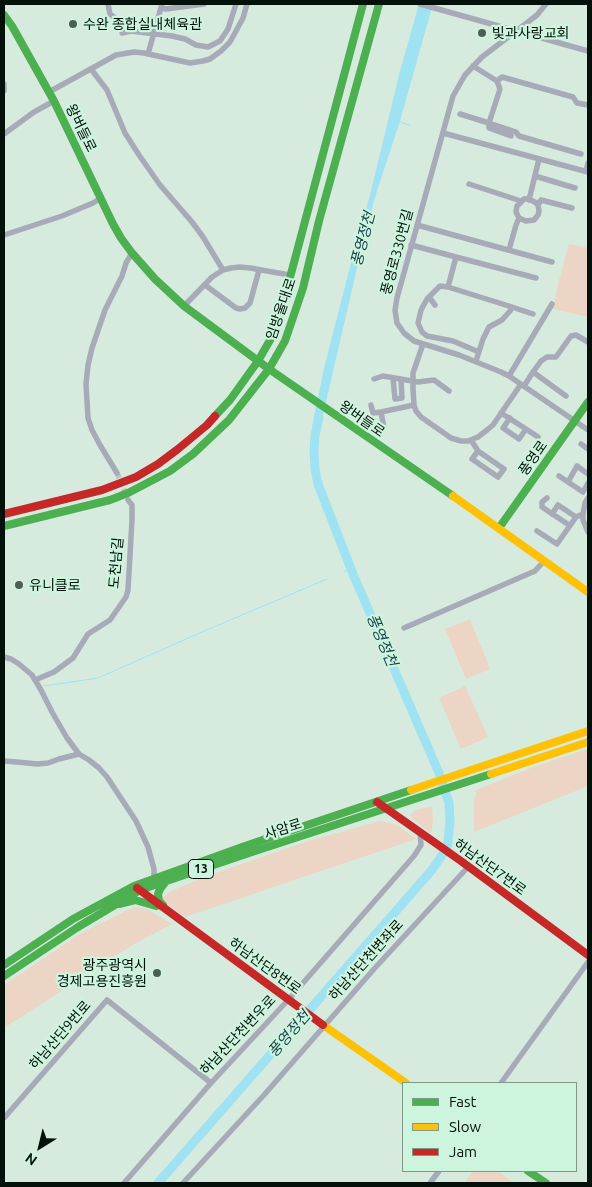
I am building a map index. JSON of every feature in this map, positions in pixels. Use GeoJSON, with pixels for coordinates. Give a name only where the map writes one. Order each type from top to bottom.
{"type":"FeatureCollection","features":[{"type":"Feature","properties":{"kind":"main road","name":"임방울대로"},"geometry":{"type":"LineString","coordinates":[[4,514],[102,490],[136,477],[178,449],[207,425],[237,391],[273,336],[280,315],[363,4]]}},
{"type":"Feature","properties":{"kind":"main road","name":"임방울대로"},"geometry":{"type":"LineString","coordinates":[[4,526],[110,500],[135,490],[170,471],[195,452],[228,420],[269,369],[285,341],[300,297],[379,4]]}},
{"type":"Feature","properties":{"kind":"main road","name":"왕버들로"},"geometry":{"type":"LineString","coordinates":[[4,15],[54,101],[113,224],[132,253],[155,279],[184,306],[269,369],[588,592]]}},
{"type":"Feature","properties":{"kind":"main road","name":"풍영로"},"geometry":{"type":"LineString","coordinates":[[499,528],[588,402]]}},
{"type":"Feature","properties":{"kind":"main road","name":"사암로"},"geometry":{"type":"LineString","coordinates":[[4,965],[73,919],[154,879],[245,846],[588,731]]}},
{"type":"Feature","properties":{"kind":"main road","name":"사암로"},"geometry":{"type":"LineString","coordinates":[[4,976],[78,927],[116,905],[137,888],[166,881],[588,742]]}},
{"type":"Feature","properties":{"kind":"main road","name":"하남산단7번로"},"geometry":{"type":"LineString","coordinates":[[376,802],[588,954]]}},
{"type":"Feature","properties":{"kind":"main road"},"geometry":{"type":"LineString","coordinates":[[166,881],[158,897],[172,914]]}},
{"type":"Feature","properties":{"kind":"main road","name":"하남산단8번로"},"geometry":{"type":"LineString","coordinates":[[137,888],[323,1025],[405,1082]]}},
{"type":"Feature","properties":{"kind":"main road"},"geometry":{"type":"LineString","coordinates":[[116,905],[141,900],[172,914]]}},
{"type":"Feature","properties":{"kind":"main road"},"geometry":{"type":"LineString","coordinates":[[530,1172],[546,1183]]}},
{"type":"Feature","properties":{"kind":"street"},"geometry":{"type":"LineString","coordinates":[[108,4],[110,14],[131,31]]}},
{"type":"Feature","properties":{"kind":"street"},"geometry":{"type":"LineString","coordinates":[[148,54],[162,6],[166,9],[204,4]]}},
{"type":"Feature","properties":{"kind":"street"},"geometry":{"type":"LineString","coordinates":[[49,92],[116,55],[134,52],[190,63],[203,61],[216,55],[230,42],[243,18],[246,5],[235,4],[228,29],[220,41],[208,47],[196,45],[185,39],[172,36],[131,31],[122,33]]}},
{"type":"Feature","properties":{"kind":"street"},"geometry":{"type":"LineString","coordinates":[[420,4],[588,51]]}},
{"type":"Feature","properties":{"kind":"street","name":"풍영로330번길"},"geometry":{"type":"LineString","coordinates":[[546,4],[537,14],[486,53],[465,74],[453,96],[396,298],[395,310],[398,323],[404,333],[414,341],[459,354],[510,376],[588,430]]}},
{"type":"Feature","properties":{"kind":"street"},"geometry":{"type":"LineString","coordinates":[[473,66],[497,82],[500,90],[488,128],[511,136]]}},
{"type":"Feature","properties":{"kind":"street"},"geometry":{"type":"LineString","coordinates":[[91,69],[107,90],[125,133],[139,155],[160,185],[203,237],[222,270],[212,277],[184,306]]}},
{"type":"Feature","properties":{"kind":"street"},"geometry":{"type":"LineString","coordinates":[[497,82],[502,77],[573,97],[577,102],[588,105]]}},
{"type":"Feature","properties":{"kind":"street"},"geometry":{"type":"LineString","coordinates":[[4,84],[4,91]]}},
{"type":"Feature","properties":{"kind":"street"},"geometry":{"type":"LineString","coordinates":[[4,134],[34,112],[54,101]]}},
{"type":"Feature","properties":{"kind":"street"},"geometry":{"type":"LineString","coordinates":[[460,114],[516,132],[519,136],[581,154]]}},
{"type":"Feature","properties":{"kind":"street"},"geometry":{"type":"LineString","coordinates":[[442,134],[587,172],[588,163]]}},
{"type":"Feature","properties":{"kind":"street"},"geometry":{"type":"LineString","coordinates":[[529,200],[539,159]]}},
{"type":"Feature","properties":{"kind":"street"},"geometry":{"type":"LineString","coordinates":[[535,176],[575,188]]}},
{"type":"Feature","properties":{"kind":"street"},"geometry":{"type":"LineString","coordinates":[[469,184],[521,201],[524,199],[529,200],[538,205]]}},
{"type":"Feature","properties":{"kind":"street"},"geometry":{"type":"LineString","coordinates":[[4,235],[62,216],[101,198]]}},
{"type":"Feature","properties":{"kind":"street"},"geometry":{"type":"LineString","coordinates":[[521,201],[516,209],[517,215],[526,221],[534,220],[538,215],[538,205],[541,200],[572,208]]}},
{"type":"Feature","properties":{"kind":"street"},"geometry":{"type":"LineString","coordinates":[[509,250],[519,218]]}},
{"type":"Feature","properties":{"kind":"street"},"geometry":{"type":"LineString","coordinates":[[417,225],[552,262]]}},
{"type":"Feature","properties":{"kind":"street"},"geometry":{"type":"LineString","coordinates":[[411,245],[536,278]]}},
{"type":"Feature","properties":{"kind":"street"},"geometry":{"type":"LineString","coordinates":[[118,473],[92,430],[88,418],[86,384],[92,348],[105,310],[122,276],[126,262],[132,253]]}},
{"type":"Feature","properties":{"kind":"street"},"geometry":{"type":"LineString","coordinates":[[448,287],[456,257]]}},
{"type":"Feature","properties":{"kind":"street","name":"임방울대로"},"geometry":{"type":"LineString","coordinates":[[222,270],[240,267],[290,275]]}},
{"type":"Feature","properties":{"kind":"street"},"geometry":{"type":"LineString","coordinates":[[205,284],[240,310],[250,303],[259,270]]}},
{"type":"Feature","properties":{"kind":"street"},"geometry":{"type":"LineString","coordinates":[[479,352],[453,341],[427,336],[422,332],[418,323],[420,310],[440,286],[533,314]]}},
{"type":"Feature","properties":{"kind":"street"},"geometry":{"type":"LineString","coordinates":[[430,297],[435,305]]}},
{"type":"Feature","properties":{"kind":"street"},"geometry":{"type":"LineString","coordinates":[[510,376],[552,304]]}},
{"type":"Feature","properties":{"kind":"street"},"geometry":{"type":"LineString","coordinates":[[476,361],[483,338],[489,327],[502,320],[512,307]]}},
{"type":"Feature","properties":{"kind":"street"},"geometry":{"type":"LineString","coordinates":[[423,344],[413,373],[414,405],[420,417],[451,438],[461,441],[471,440],[493,425],[541,361],[547,356],[556,357],[571,336],[576,335],[588,342]]}},
{"type":"Feature","properties":{"kind":"street"},"geometry":{"type":"LineString","coordinates":[[533,372],[566,396]]}},
{"type":"Feature","properties":{"kind":"street"},"geometry":{"type":"LineString","coordinates":[[374,378],[383,376],[413,381],[434,380],[449,391]]}},
{"type":"Feature","properties":{"kind":"street"},"geometry":{"type":"LineString","coordinates":[[392,378],[395,398],[402,398],[401,380]]}},
{"type":"Feature","properties":{"kind":"street"},"geometry":{"type":"LineString","coordinates":[[371,405],[372,413],[414,405]]}},
{"type":"Feature","properties":{"kind":"street"},"geometry":{"type":"LineString","coordinates":[[381,412],[384,428]]}},
{"type":"Feature","properties":{"kind":"street"},"geometry":{"type":"LineString","coordinates":[[502,413],[538,437]]}},
{"type":"Feature","properties":{"kind":"street"},"geometry":{"type":"LineString","coordinates":[[510,418],[503,428],[519,439],[526,429]]}},
{"type":"Feature","properties":{"kind":"street"},"geometry":{"type":"LineString","coordinates":[[471,440],[478,451],[504,469],[498,477],[472,459],[478,451]]}},
{"type":"Feature","properties":{"kind":"street"},"geometry":{"type":"LineString","coordinates":[[582,444],[588,449]]}},
{"type":"Feature","properties":{"kind":"street"},"geometry":{"type":"LineString","coordinates":[[568,482],[577,466],[588,474]]}},
{"type":"Feature","properties":{"kind":"street"},"geometry":{"type":"LineString","coordinates":[[560,476],[583,492],[588,483]]}},
{"type":"Feature","properties":{"kind":"street"},"geometry":{"type":"LineString","coordinates":[[547,498],[542,502],[542,507],[569,526]]}},
{"type":"Feature","properties":{"kind":"street"},"geometry":{"type":"LineString","coordinates":[[588,498],[585,502],[583,514],[583,520],[588,532]]}},
{"type":"Feature","properties":{"kind":"street","name":"도천남길"},"geometry":{"type":"LineString","coordinates":[[35,680],[54,672],[73,658],[88,634],[110,620],[128,594],[132,505],[128,500]]}},
{"type":"Feature","properties":{"kind":"street"},"geometry":{"type":"LineString","coordinates":[[552,514],[558,505],[576,517]]}},
{"type":"Feature","properties":{"kind":"street"},"geometry":{"type":"LineString","coordinates":[[537,531],[557,544],[576,517],[583,514]]}},
{"type":"Feature","properties":{"kind":"street"},"geometry":{"type":"LineString","coordinates":[[404,628],[535,571],[544,561]]}},
{"type":"Feature","properties":{"kind":"street"},"geometry":{"type":"LineString","coordinates":[[4,657],[11,659],[26,669],[41,690],[67,738],[79,754],[94,764],[107,777],[136,821],[145,839],[154,869],[154,879]]}},
{"type":"Feature","properties":{"kind":"street"},"geometry":{"type":"LineString","coordinates":[[4,761],[37,764],[52,762],[79,754]]}},
{"type":"Feature","properties":{"kind":"street","name":"하남산단천변우로"},"geometry":{"type":"LineString","coordinates":[[124,1183],[211,1083],[290,1000],[414,856],[423,835]]}},
{"type":"Feature","properties":{"kind":"street","name":"하남산단천변좌로"},"geometry":{"type":"LineString","coordinates":[[183,1183],[465,864]]}},
{"type":"Feature","properties":{"kind":"street"},"geometry":{"type":"LineString","coordinates":[[502,1082],[588,962]]}},
{"type":"Feature","properties":{"kind":"street","name":"하남산단9번로"},"geometry":{"type":"LineString","coordinates":[[4,1118],[107,1000],[211,1083]]}},
{"type":"Feature","properties":{"kind":"street"},"geometry":{"type":"LineString","coordinates":[[430,1183],[438,1172]]}},
{"type":"Feature","properties":{"kind":"shaded area"},"geometry":{"type":"Polygon","coordinates":[[[569,244],[588,248],[588,317],[553,309],[569,244]]]}},
{"type":"Feature","properties":{"kind":"shaded area"},"geometry":{"type":"Polygon","coordinates":[[[470,619],[490,669],[466,679],[445,629],[470,619]]]}},
{"type":"Feature","properties":{"kind":"shaded area"},"geometry":{"type":"Polygon","coordinates":[[[465,686],[488,737],[461,749],[439,698],[465,686]]]}},
{"type":"Feature","properties":{"kind":"shaded area"},"geometry":{"type":"Polygon","coordinates":[[[588,749],[588,786],[474,832],[474,799],[477,793],[474,791],[533,767],[588,749]]]}},
{"type":"Feature","properties":{"kind":"shaded area"},"geometry":{"type":"Polygon","coordinates":[[[432,806],[433,822],[431,833],[412,819],[411,814],[414,811],[432,806]]]}},
{"type":"Feature","properties":{"kind":"shaded area"},"geometry":{"type":"Polygon","coordinates":[[[380,821],[398,826],[416,839],[185,917],[163,899],[170,892],[199,879],[308,841],[380,821]]]}},
{"type":"Feature","properties":{"kind":"shaded area"},"geometry":{"type":"Polygon","coordinates":[[[134,907],[147,909],[172,924],[134,944],[4,1028],[4,985],[83,932],[134,907]]]}},
{"type":"Feature","properties":{"kind":"shaded area"},"geometry":{"type":"Polygon","coordinates":[[[472,1172],[499,1172],[513,1182],[512,1183],[464,1183],[472,1172]]]}},
{"type":"Feature","properties":{"kind":"water","name":"풍영정천"},"geometry":{"type":"Polygon","coordinates":[[[419,4],[433,4],[400,121],[367,225],[320,428],[312,426],[325,364],[419,4]]]}},
{"type":"Feature","properties":{"kind":"waterway"},"geometry":{"type":"LineString","coordinates":[[399,121],[410,125]]}},
{"type":"Feature","properties":{"kind":"waterway","name":"풍영정천"},"geometry":{"type":"LineString","coordinates":[[158,1183],[431,871],[445,851],[448,842],[449,803],[439,773],[353,574],[318,484],[314,451],[319,418]]}},
{"type":"Feature","properties":{"kind":"waterway","name":"풍영정천"},"geometry":{"type":"LineString","coordinates":[[344,572],[351,568]]}},
{"type":"Feature","properties":{"kind":"waterway"},"geometry":{"type":"LineString","coordinates":[[44,686],[98,678],[327,579]]}},
{"type":"Feature","properties":{"kind":"tunnel"},"geometry":{"type":"LineString","coordinates":[[117,473],[127,497]]}},
{"type":"Feature","properties":{"kind":"traffic: fast"},"geometry":{"type":"LineString","coordinates":[[215,416],[230,400],[258,361],[273,335],[280,315],[363,4]]}},
{"type":"Feature","properties":{"kind":"traffic: fast"},"geometry":{"type":"LineString","coordinates":[[4,526],[110,500],[128,493],[170,471],[193,454],[229,420],[269,369],[285,341],[303,288],[319,221],[379,4]]}},
{"type":"Feature","properties":{"kind":"traffic: fast"},"geometry":{"type":"LineString","coordinates":[[4,15],[54,101],[121,238],[155,279],[184,306],[269,369],[453,496]]}},
{"type":"Feature","properties":{"kind":"traffic: fast"},"geometry":{"type":"LineString","coordinates":[[499,528],[588,402]]}},
{"type":"Feature","properties":{"kind":"traffic: fast"},"geometry":{"type":"LineString","coordinates":[[4,976],[78,927],[140,890],[491,774]]}},
{"type":"Feature","properties":{"kind":"traffic: fast"},"geometry":{"type":"LineString","coordinates":[[4,965],[73,919],[134,886],[411,790]]}},
{"type":"Feature","properties":{"kind":"traffic: fast"},"geometry":{"type":"LineString","coordinates":[[163,905],[159,901],[158,894],[166,881]]}},
{"type":"Feature","properties":{"kind":"traffic: fast"},"geometry":{"type":"LineString","coordinates":[[119,904],[135,900],[156,906]]}},
{"type":"Feature","properties":{"kind":"traffic: fast"},"geometry":{"type":"LineString","coordinates":[[530,1172],[546,1183]]}},
{"type":"Feature","properties":{"kind":"traffic: slow"},"geometry":{"type":"LineString","coordinates":[[453,496],[588,592]]}},
{"type":"Feature","properties":{"kind":"traffic: slow"},"geometry":{"type":"LineString","coordinates":[[411,790],[588,731]]}},
{"type":"Feature","properties":{"kind":"traffic: slow"},"geometry":{"type":"LineString","coordinates":[[491,774],[588,742]]}},
{"type":"Feature","properties":{"kind":"traffic: slow"},"geometry":{"type":"LineString","coordinates":[[323,1025],[405,1082]]}},
{"type":"Feature","properties":{"kind":"traffic: jam"},"geometry":{"type":"LineString","coordinates":[[4,514],[102,490],[136,477],[178,449],[215,416]]}},
{"type":"Feature","properties":{"kind":"traffic: jam"},"geometry":{"type":"LineString","coordinates":[[377,802],[461,861],[588,955]]}},
{"type":"Feature","properties":{"kind":"traffic: jam"},"geometry":{"type":"LineString","coordinates":[[137,888],[323,1025]]}},
{"type":"Feature","properties":{"kind":"place","name":"수완 종합실내체육관"},"geometry":{"type":"Point","coordinates":[73,24]}},
{"type":"Feature","properties":{"kind":"place","name":"빛과사랑교회"},"geometry":{"type":"Point","coordinates":[482,33]}},
{"type":"Feature","properties":{"kind":"place","name":"유니클로"},"geometry":{"type":"Point","coordinates":[19,585]}},
{"type":"Feature","properties":{"kind":"place","name":"광주광역시 경제고용진흥원"},"geometry":{"type":"Point","coordinates":[157,973]}}]}
